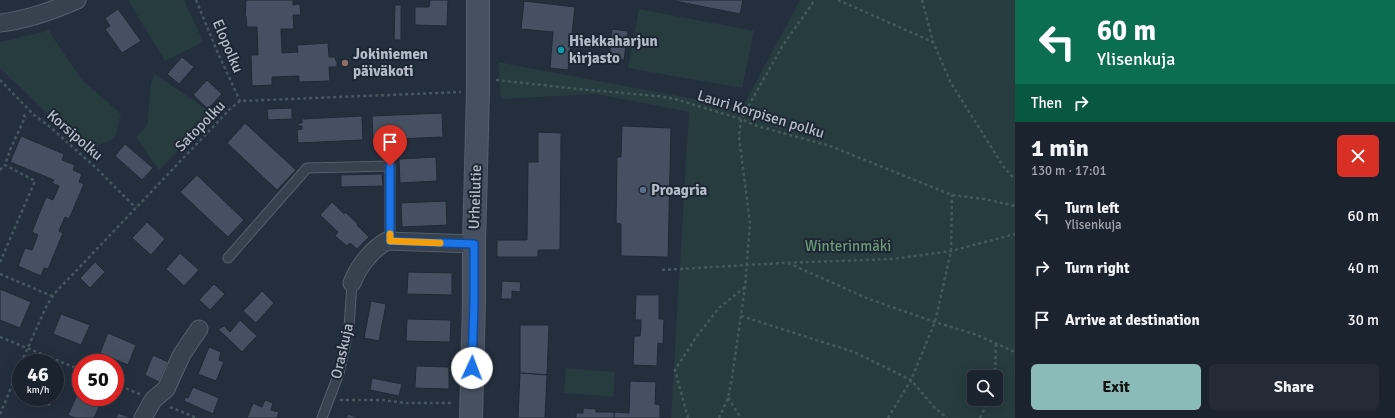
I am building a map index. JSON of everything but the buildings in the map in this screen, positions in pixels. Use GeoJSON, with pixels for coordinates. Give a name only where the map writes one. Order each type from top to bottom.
{"type":"FeatureCollection","features":[{"type":"Feature","properties":{"kind":"main road","name":"Urheilutie"},"geometry":{"type":"LineString","coordinates":[[464,410],[474,302],[474,244],[485,85],[478,0]]}},
{"type":"Feature","properties":{"kind":"street"},"geometry":{"type":"LineString","coordinates":[[0,24],[32,17],[60,8],[77,0]]}},
{"type":"Feature","properties":{"kind":"street"},"geometry":{"type":"LineString","coordinates":[[352,283],[358,269],[381,244],[386,241],[474,244]]}},
{"type":"Feature","properties":{"kind":"street"},"geometry":{"type":"LineString","coordinates":[[143,418],[152,400],[166,389],[182,354],[199,329]]}},
{"type":"Feature","properties":{"kind":"lane"},"geometry":{"type":"LineString","coordinates":[[228,258],[307,168],[390,166],[390,241]]}},
{"type":"Feature","properties":{"kind":"lane","name":"Oraskuja"},"geometry":{"type":"LineString","coordinates":[[322,418],[339,373],[349,328],[352,283]]}},
{"type":"Feature","properties":{"kind":"path","name":"Elopolku"},"geometry":{"type":"LineString","coordinates":[[196,0],[240,101]]}},
{"type":"Feature","properties":{"kind":"path"},"geometry":{"type":"LineString","coordinates":[[719,418],[728,398],[741,316],[747,265],[750,223],[739,137],[741,119],[783,45],[814,0]]}},
{"type":"Feature","properties":{"kind":"path"},"geometry":{"type":"LineString","coordinates":[[838,0],[933,42]]}},
{"type":"Feature","properties":{"kind":"path"},"geometry":{"type":"LineString","coordinates":[[922,0],[933,42],[951,83],[1005,169],[1015,179]]}},
{"type":"Feature","properties":{"kind":"path","name":"Korsipolku"},"geometry":{"type":"LineString","coordinates":[[0,80],[34,115],[49,126],[94,166],[136,208]]}},
{"type":"Feature","properties":{"kind":"path","name":"Satopolku"},"geometry":{"type":"LineString","coordinates":[[25,354],[52,296],[230,109],[240,101],[485,85]]}},
{"type":"Feature","properties":{"kind":"path","name":"Lauri Korpisen polku"},"geometry":{"type":"LineString","coordinates":[[485,85],[588,90],[658,96],[830,146],[952,195],[985,199],[1015,206]]}},
{"type":"Feature","properties":{"kind":"path"},"geometry":{"type":"LineString","coordinates":[[0,170],[5,165],[25,117],[22,113]]}},
{"type":"Feature","properties":{"kind":"path"},"geometry":{"type":"LineString","coordinates":[[0,262],[35,181],[5,165]]}},
{"type":"Feature","properties":{"kind":"path"},"geometry":{"type":"LineString","coordinates":[[888,418],[911,380],[935,322],[951,251],[952,195]]}},
{"type":"Feature","properties":{"kind":"path"},"geometry":{"type":"LineString","coordinates":[[662,270],[893,259],[951,251],[1015,234]]}},
{"type":"Feature","properties":{"kind":"path"},"geometry":{"type":"LineString","coordinates":[[787,263],[869,299],[977,335],[1015,352]]}},
{"type":"Feature","properties":{"kind":"path"},"geometry":{"type":"LineString","coordinates":[[0,274],[52,296]]}},
{"type":"Feature","properties":{"kind":"path"},"geometry":{"type":"LineString","coordinates":[[688,418],[675,370],[697,336],[719,308],[745,287]]}},
{"type":"Feature","properties":{"kind":"path"},"geometry":{"type":"LineString","coordinates":[[741,316],[854,352],[911,380],[934,407],[947,418]]}},
{"type":"Feature","properties":{"kind":"path"},"geometry":{"type":"LineString","coordinates":[[0,337],[72,366]]}},
{"type":"Feature","properties":{"kind":"path"},"geometry":{"type":"LineString","coordinates":[[995,370],[996,343]]}},
{"type":"Feature","properties":{"kind":"path","name":"Satopolku"},"geometry":{"type":"LineString","coordinates":[[0,414],[12,385]]}},
{"type":"Feature","properties":{"kind":"path"},"geometry":{"type":"LineString","coordinates":[[728,398],[741,418]]}},
{"type":"Feature","properties":{"kind":"path"},"geometry":{"type":"LineString","coordinates":[[329,400],[382,400],[464,410]]}},
{"type":"Feature","properties":{"kind":"path"},"geometry":{"type":"LineString","coordinates":[[980,418],[986,406]]}},
{"type":"Feature","properties":{"kind":"green space"},"geometry":{"type":"Polygon","coordinates":[[[128,0],[184,0],[203,42],[165,61],[128,0]]]}},
{"type":"Feature","properties":{"kind":"green space","name":"Winterinmäki"},"geometry":{"type":"Polygon","coordinates":[[[800,0],[1015,0],[1015,418],[671,418],[689,112],[597,94],[501,99],[498,62],[742,108],[800,0]]]}},
{"type":"Feature","properties":{"kind":"green space"},"geometry":{"type":"Polygon","coordinates":[[[639,9],[754,31],[742,88],[628,68],[639,9]]]}},
{"type":"Feature","properties":{"kind":"green space"},"geometry":{"type":"Polygon","coordinates":[[[49,29],[52,36],[82,80],[121,114],[115,138],[86,151],[0,68],[0,42],[43,32],[49,29]]]}},
{"type":"Feature","properties":{"kind":"green space"},"geometry":{"type":"Polygon","coordinates":[[[155,74],[213,114],[159,170],[136,137],[147,126],[151,83],[155,74]]]}},
{"type":"Feature","properties":{"kind":"green space"},"geometry":{"type":"Polygon","coordinates":[[[566,368],[615,372],[613,397],[564,393],[566,368]]]}},
{"type":"Feature","properties":{"kind":"slow traffic"},"geometry":{"type":"LineString","coordinates":[[390,234],[390,241],[440,243]]}},
{"type":"Feature","properties":{"kind":"place","name":"Hiekkaharjun kirjasto"},"geometry":{"type":"Point","coordinates":[561,50]}},
{"type":"Feature","properties":{"kind":"place","name":"Jokiniemen päiväkoti"},"geometry":{"type":"Point","coordinates":[345,63]}},
{"type":"Feature","properties":{"kind":"place","name":"Proagria"},"geometry":{"type":"Point","coordinates":[643,190]}},
{"type":"Feature","properties":{"kind":"route"},"geometry":{"type":"LineString","coordinates":[[390,166],[390,241],[474,244],[472,368]]}}]}
